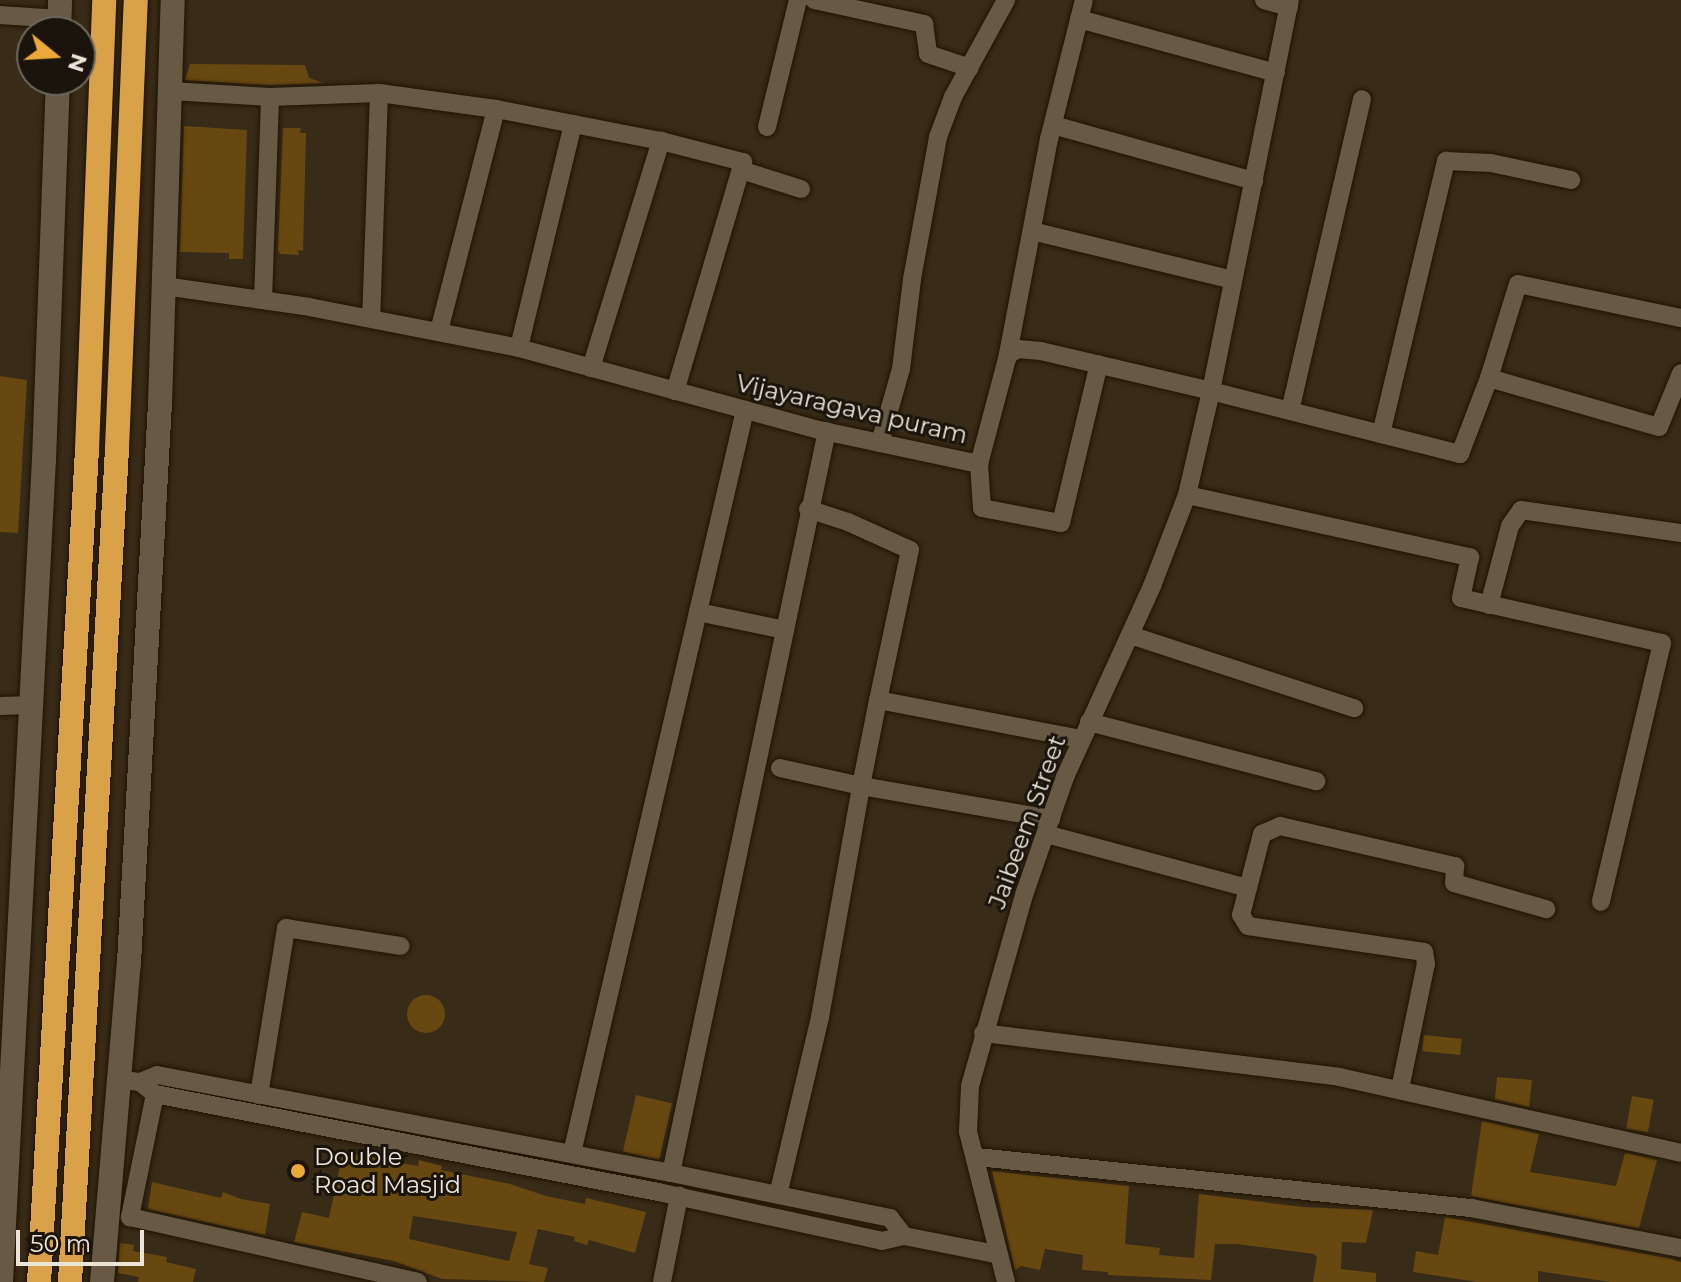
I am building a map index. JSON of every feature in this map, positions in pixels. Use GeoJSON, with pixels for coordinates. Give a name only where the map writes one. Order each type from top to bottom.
{"type":"FeatureCollection","features":[{"type":"Feature","properties":{"kind":"highway"},"geometry":{"type":"LineString","coordinates":[[39,1282],[87,450],[104,0]]}},
{"type":"Feature","properties":{"kind":"highway"},"geometry":{"type":"LineString","coordinates":[[70,1282],[117,448],[136,0]]}},
{"type":"Feature","properties":{"kind":"main road"},"geometry":{"type":"LineString","coordinates":[[102,1282],[137,1085],[129,963],[164,286],[173,0]]}},
{"type":"Feature","properties":{"kind":"main road"},"geometry":{"type":"LineString","coordinates":[[1,1282],[44,460],[57,96]]}},
{"type":"Feature","properties":{"kind":"street"},"geometry":{"type":"LineString","coordinates":[[767,127],[798,0]]}},
{"type":"Feature","properties":{"kind":"street"},"geometry":{"type":"LineString","coordinates":[[814,0],[924,24],[928,54],[970,68]]}},
{"type":"Feature","properties":{"kind":"street"},"geometry":{"type":"LineString","coordinates":[[880,443],[901,369],[912,279],[938,137],[953,97],[1006,0]]}},
{"type":"Feature","properties":{"kind":"street","name":"Vijayaragava puram"},"geometry":{"type":"LineString","coordinates":[[164,286],[371,318],[519,348],[827,431],[979,464],[1007,359],[1053,125],[1084,0]]}},
{"type":"Feature","properties":{"kind":"street"},"geometry":{"type":"LineString","coordinates":[[1211,391],[1289,4],[1264,0]]}},
{"type":"Feature","properties":{"kind":"street"},"geometry":{"type":"LineString","coordinates":[[0,15],[30,16]]}},
{"type":"Feature","properties":{"kind":"street"},"geometry":{"type":"LineString","coordinates":[[1079,19],[1276,73]]}},
{"type":"Feature","properties":{"kind":"street"},"geometry":{"type":"LineString","coordinates":[[171,91],[270,97],[379,93],[496,109],[661,141],[743,162],[675,391]]}},
{"type":"Feature","properties":{"kind":"street"},"geometry":{"type":"LineString","coordinates":[[371,318],[379,93]]}},
{"type":"Feature","properties":{"kind":"street"},"geometry":{"type":"LineString","coordinates":[[263,300],[270,97]]}},
{"type":"Feature","properties":{"kind":"street"},"geometry":{"type":"LineString","coordinates":[[1290,411],[1362,99]]}},
{"type":"Feature","properties":{"kind":"street"},"geometry":{"type":"LineString","coordinates":[[439,331],[496,109]]}},
{"type":"Feature","properties":{"kind":"street"},"geometry":{"type":"LineString","coordinates":[[519,348],[573,124]]}},
{"type":"Feature","properties":{"kind":"street"},"geometry":{"type":"LineString","coordinates":[[1053,125],[1254,181]]}},
{"type":"Feature","properties":{"kind":"street"},"geometry":{"type":"LineString","coordinates":[[591,368],[661,141]]}},
{"type":"Feature","properties":{"kind":"street"},"geometry":{"type":"LineString","coordinates":[[1381,434],[1446,161],[1491,163],[1571,180]]}},
{"type":"Feature","properties":{"kind":"street"},"geometry":{"type":"LineString","coordinates":[[741,170],[801,189]]}},
{"type":"Feature","properties":{"kind":"street"},"geometry":{"type":"LineString","coordinates":[[1032,231],[1233,280]]}},
{"type":"Feature","properties":{"kind":"street"},"geometry":{"type":"LineString","coordinates":[[1007,359],[1018,349],[1099,364],[1460,454],[1489,378],[1518,284],[1681,318]]}},
{"type":"Feature","properties":{"kind":"street"},"geometry":{"type":"LineString","coordinates":[[979,464],[982,508],[1061,523],[1099,364]]}},
{"type":"Feature","properties":{"kind":"street"},"geometry":{"type":"LineString","coordinates":[[1489,378],[1659,427],[1680,376]]}},
{"type":"Feature","properties":{"kind":"street","name":"Jaibeem Street"},"geometry":{"type":"LineString","coordinates":[[1006,1282],[996,1254],[977,1157],[968,1132],[970,1086],[983,1033],[1048,826],[1085,730],[1130,635],[1187,495],[1211,391]]}},
{"type":"Feature","properties":{"kind":"street"},"geometry":{"type":"LineString","coordinates":[[572,1153],[745,410]]}},
{"type":"Feature","properties":{"kind":"street"},"geometry":{"type":"LineString","coordinates":[[671,1173],[808,509],[827,431]]}},
{"type":"Feature","properties":{"kind":"street"},"geometry":{"type":"LineString","coordinates":[[1187,495],[1470,557],[1461,598],[1662,643],[1601,902]]}},
{"type":"Feature","properties":{"kind":"street"},"geometry":{"type":"LineString","coordinates":[[778,1195],[820,1017],[861,786],[910,550],[808,509]]}},
{"type":"Feature","properties":{"kind":"street"},"geometry":{"type":"LineString","coordinates":[[1489,605],[1510,526],[1521,510],[1681,533]]}},
{"type":"Feature","properties":{"kind":"street"},"geometry":{"type":"LineString","coordinates":[[698,612],[785,630]]}},
{"type":"Feature","properties":{"kind":"street"},"geometry":{"type":"LineString","coordinates":[[1130,635],[1354,708]]}},
{"type":"Feature","properties":{"kind":"street"},"geometry":{"type":"LineString","coordinates":[[878,700],[1085,730],[1316,781]]}},
{"type":"Feature","properties":{"kind":"street"},"geometry":{"type":"LineString","coordinates":[[0,706],[31,705]]}},
{"type":"Feature","properties":{"kind":"street"},"geometry":{"type":"LineString","coordinates":[[780,768],[1048,826],[1248,888]]}},
{"type":"Feature","properties":{"kind":"street"},"geometry":{"type":"LineString","coordinates":[[1400,1089],[1426,964],[1424,952],[1248,926],[1241,915],[1262,834],[1280,826],[1455,866],[1454,883],[1546,909]]}},
{"type":"Feature","properties":{"kind":"street"},"geometry":{"type":"LineString","coordinates":[[259,1095],[286,928],[401,946]]}},
{"type":"Feature","properties":{"kind":"street"},"geometry":{"type":"LineString","coordinates":[[983,1033],[1339,1077],[1681,1153]]}},
{"type":"Feature","properties":{"kind":"street"},"geometry":{"type":"LineString","coordinates":[[137,1085],[157,1075],[572,1153],[890,1218],[904,1236]]}},
{"type":"Feature","properties":{"kind":"street"},"geometry":{"type":"LineString","coordinates":[[137,1085],[679,1196],[882,1241],[904,1236],[996,1254]]}},
{"type":"Feature","properties":{"kind":"street"},"geometry":{"type":"LineString","coordinates":[[137,1085],[130,1217],[418,1282]]}},
{"type":"Feature","properties":{"kind":"street"},"geometry":{"type":"LineString","coordinates":[[977,1157],[1328,1196],[1471,1208],[1681,1248]]}},
{"type":"Feature","properties":{"kind":"street"},"geometry":{"type":"LineString","coordinates":[[662,1282],[679,1196]]}},
{"type":"Feature","properties":{"kind":"street"},"geometry":{"type":"LineString","coordinates":[[1006,1282],[1017,1282]]}},
{"type":"Feature","properties":{"kind":"building"},"geometry":{"type":"Polygon","coordinates":[[[190,64],[305,65],[309,78],[324,83],[270,85],[185,80],[190,64]]]}},
{"type":"Feature","properties":{"kind":"building"},"geometry":{"type":"Polygon","coordinates":[[[184,126],[247,130],[243,259],[229,259],[229,253],[180,252],[184,126]]]}},
{"type":"Feature","properties":{"kind":"building"},"geometry":{"type":"Polygon","coordinates":[[[283,128],[301,128],[300,133],[306,133],[303,251],[298,250],[299,255],[280,254],[278,250],[283,128]]]}},
{"type":"Feature","properties":{"kind":"building"},"geometry":{"type":"Polygon","coordinates":[[[0,376],[27,380],[18,533],[0,532],[0,376]]]}},
{"type":"Feature","properties":{"kind":"building"},"geometry":{"type":"Polygon","coordinates":[[[426,995],[439,1001],[445,1014],[439,1027],[426,1033],[413,1027],[407,1014],[413,1001],[426,995]]]}},
{"type":"Feature","properties":{"kind":"building"},"geometry":{"type":"Polygon","coordinates":[[[1424,1035],[1462,1039],[1460,1055],[1422,1051],[1424,1035]]]}},
{"type":"Feature","properties":{"kind":"building"},"geometry":{"type":"Polygon","coordinates":[[[1497,1077],[1532,1080],[1529,1107],[1495,1099],[1497,1077]]]}},
{"type":"Feature","properties":{"kind":"building"},"geometry":{"type":"Polygon","coordinates":[[[636,1095],[672,1103],[659,1160],[623,1152],[636,1095]]]}},
{"type":"Feature","properties":{"kind":"building"},"geometry":{"type":"Polygon","coordinates":[[[1632,1096],[1654,1100],[1648,1132],[1626,1128],[1632,1096]]]}},
{"type":"Feature","properties":{"kind":"building"},"geometry":{"type":"Polygon","coordinates":[[[1482,1121],[1539,1134],[1530,1172],[1616,1186],[1625,1153],[1657,1160],[1639,1228],[1471,1196],[1482,1121]]]}},
{"type":"Feature","properties":{"kind":"building"},"geometry":{"type":"Polygon","coordinates":[[[343,1152],[418,1166],[419,1160],[442,1166],[441,1170],[510,1184],[546,1196],[585,1204],[586,1198],[646,1212],[635,1253],[589,1240],[587,1245],[574,1241],[575,1237],[538,1229],[529,1264],[548,1268],[544,1282],[442,1279],[394,1261],[294,1242],[302,1212],[329,1218],[343,1152]],[[413,1216],[409,1239],[509,1261],[517,1232],[413,1216]]]}},
{"type":"Feature","properties":{"kind":"building"},"geometry":{"type":"Polygon","coordinates":[[[992,1171],[1129,1186],[1125,1244],[1160,1248],[1159,1255],[1194,1258],[1199,1194],[1303,1207],[1373,1210],[1366,1243],[1342,1242],[1341,1269],[1376,1273],[1376,1282],[1313,1282],[1317,1257],[1314,1254],[1236,1244],[1215,1244],[1211,1280],[1108,1275],[1108,1272],[1082,1270],[1083,1255],[1045,1249],[1040,1270],[1021,1266],[1015,1270],[992,1171]]]}},
{"type":"Feature","properties":{"kind":"building"},"geometry":{"type":"Polygon","coordinates":[[[152,1182],[221,1198],[223,1192],[270,1204],[265,1235],[148,1209],[152,1182]]]}},
{"type":"Feature","properties":{"kind":"building"},"geometry":{"type":"Polygon","coordinates":[[[1445,1217],[1672,1259],[1681,1262],[1681,1282],[1610,1282],[1538,1271],[1538,1282],[1477,1282],[1413,1272],[1416,1251],[1438,1255],[1445,1217]]]}},
{"type":"Feature","properties":{"kind":"building"},"geometry":{"type":"Polygon","coordinates":[[[120,1243],[134,1245],[133,1251],[167,1257],[166,1262],[196,1269],[193,1282],[138,1282],[139,1277],[118,1273],[120,1243]]]}},
{"type":"Feature","properties":{"kind":"place","name":"Double Road Masjid"},"geometry":{"type":"Point","coordinates":[298,1171]}}]}
